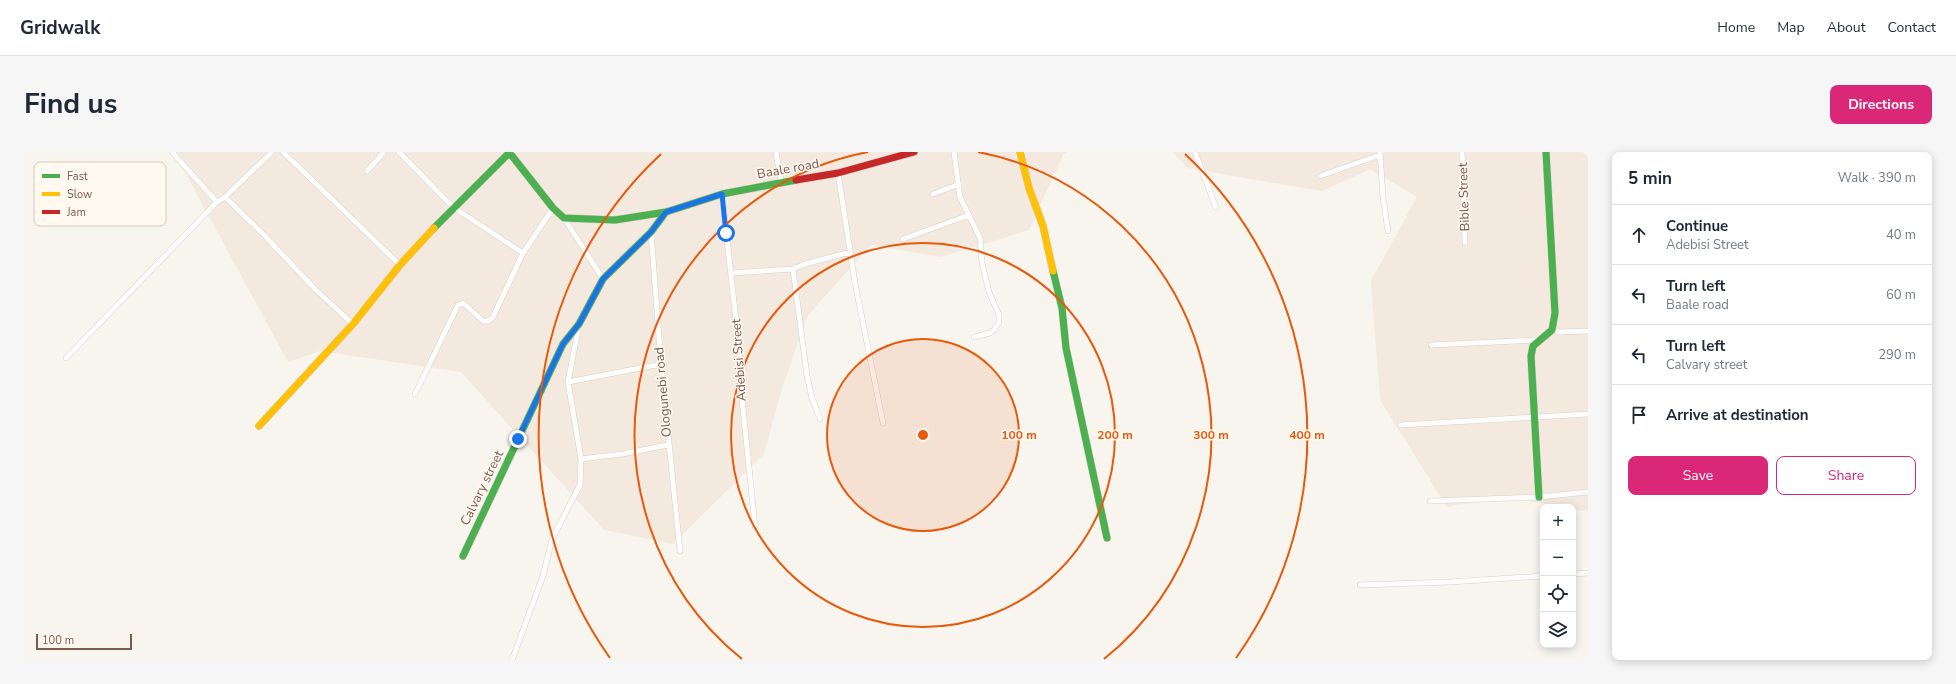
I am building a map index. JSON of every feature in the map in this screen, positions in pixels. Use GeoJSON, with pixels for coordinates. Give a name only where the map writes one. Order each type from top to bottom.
{"type":"FeatureCollection","features":[{"type":"Feature","properties":{"kind":"street"},"geometry":{"type":"LineString","coordinates":[[172,152],[217,202]]}},
{"type":"Feature","properties":{"kind":"street"},"geometry":{"type":"LineString","coordinates":[[66,358],[217,202],[225,197],[272,152]]}},
{"type":"Feature","properties":{"kind":"street"},"geometry":{"type":"LineString","coordinates":[[283,152],[400,265]]}},
{"type":"Feature","properties":{"kind":"street"},"geometry":{"type":"LineString","coordinates":[[367,171],[384,152]]}},
{"type":"Feature","properties":{"kind":"street"},"geometry":{"type":"LineString","coordinates":[[399,152],[453,207],[523,253]]}},
{"type":"Feature","properties":{"kind":"street"},"geometry":{"type":"LineString","coordinates":[[259,426],[353,324],[400,265],[453,207],[509,152],[553,208],[564,218],[603,279]]}},
{"type":"Feature","properties":{"kind":"street"},"geometry":{"type":"LineString","coordinates":[[776,152],[781,182]]}},
{"type":"Feature","properties":{"kind":"street","name":"Baale road"},"geometry":{"type":"LineString","coordinates":[[564,218],[615,220],[666,212],[722,194],[781,182],[838,173],[914,152]]}},
{"type":"Feature","properties":{"kind":"street"},"geometry":{"type":"LineString","coordinates":[[954,152],[957,185],[960,197],[980,238],[982,262],[989,292],[999,315],[999,322],[994,330],[990,333],[974,337]]}},
{"type":"Feature","properties":{"kind":"street"},"geometry":{"type":"LineString","coordinates":[[1020,152],[1029,188],[1043,226],[1062,308],[1066,348],[1107,538]]}},
{"type":"Feature","properties":{"kind":"street"},"geometry":{"type":"LineString","coordinates":[[1195,152],[1216,208]]}},
{"type":"Feature","properties":{"kind":"street","name":"Bible Street"},"geometry":{"type":"LineString","coordinates":[[1462,152],[1465,243]]}},
{"type":"Feature","properties":{"kind":"street"},"geometry":{"type":"LineString","coordinates":[[1539,497],[1530,356],[1533,346],[1538,340],[1552,330],[1555,313],[1546,152]]}},
{"type":"Feature","properties":{"kind":"street"},"geometry":{"type":"LineString","coordinates":[[1320,176],[1380,154],[1383,197],[1388,231]]}},
{"type":"Feature","properties":{"kind":"street"},"geometry":{"type":"LineString","coordinates":[[838,173],[850,252],[883,423]]}},
{"type":"Feature","properties":{"kind":"street"},"geometry":{"type":"LineString","coordinates":[[933,194],[957,185]]}},
{"type":"Feature","properties":{"kind":"street","name":"Adebisi Street"},"geometry":{"type":"LineString","coordinates":[[722,194],[731,273],[754,526]]}},
{"type":"Feature","properties":{"kind":"street"},"geometry":{"type":"LineString","coordinates":[[225,197],[264,235],[316,290],[353,324]]}},
{"type":"Feature","properties":{"kind":"street"},"geometry":{"type":"LineString","coordinates":[[415,394],[458,305],[463,303],[483,321],[488,321],[493,317],[523,253],[553,208]]}},
{"type":"Feature","properties":{"kind":"street","name":"Calvary street"},"geometry":{"type":"LineString","coordinates":[[463,556],[563,344],[579,324],[603,279],[651,232],[666,212]]}},
{"type":"Feature","properties":{"kind":"street"},"geometry":{"type":"LineString","coordinates":[[903,239],[969,215]]}},
{"type":"Feature","properties":{"kind":"street","name":"Ologunebi road"},"geometry":{"type":"LineString","coordinates":[[651,232],[668,444],[680,551]]}},
{"type":"Feature","properties":{"kind":"street"},"geometry":{"type":"LineString","coordinates":[[731,273],[793,269],[805,264],[850,252]]}},
{"type":"Feature","properties":{"kind":"street"},"geometry":{"type":"LineString","coordinates":[[793,269],[807,376],[812,398],[820,419]]}},
{"type":"Feature","properties":{"kind":"street"},"geometry":{"type":"LineString","coordinates":[[512,660],[543,576],[552,539],[580,485],[581,459],[568,382],[579,324]]}},
{"type":"Feature","properties":{"kind":"street"},"geometry":{"type":"LineString","coordinates":[[1552,330],[1558,332],[1588,331]]}},
{"type":"Feature","properties":{"kind":"street"},"geometry":{"type":"LineString","coordinates":[[1430,345],[1538,340]]}},
{"type":"Feature","properties":{"kind":"street"},"geometry":{"type":"LineString","coordinates":[[568,382],[661,364]]}},
{"type":"Feature","properties":{"kind":"street"},"geometry":{"type":"LineString","coordinates":[[1400,425],[1588,414]]}},
{"type":"Feature","properties":{"kind":"street"},"geometry":{"type":"LineString","coordinates":[[581,459],[622,454],[668,444]]}},
{"type":"Feature","properties":{"kind":"street"},"geometry":{"type":"LineString","coordinates":[[1430,501],[1539,497],[1588,492]]}},
{"type":"Feature","properties":{"kind":"street"},"geometry":{"type":"LineString","coordinates":[[1576,574],[1588,573]]}},
{"type":"Feature","properties":{"kind":"street"},"geometry":{"type":"LineString","coordinates":[[1360,585],[1450,582],[1540,576]]}},
{"type":"Feature","properties":{"kind":"shaded area"},"geometry":{"type":"Polygon","coordinates":[[[174,152],[1068,152],[1063,155],[1029,230],[941,257],[871,245],[808,315],[782,388],[764,454],[673,544],[604,530],[461,372],[320,351],[288,362],[174,152]]]}},
{"type":"Feature","properties":{"kind":"shaded area"},"geometry":{"type":"Polygon","coordinates":[[[1173,152],[1588,152],[1588,512],[1576,510],[1576,504],[1545,504],[1505,496],[1447,507],[1380,400],[1371,281],[1417,197],[1370,169],[1322,191],[1187,168],[1173,152]]]}},
{"type":"Feature","properties":{"kind":"traffic: fast"},"geometry":{"type":"LineString","coordinates":[[509,152],[553,208],[564,218],[615,220],[666,212],[722,194],[796,180]]}},
{"type":"Feature","properties":{"kind":"traffic: fast"},"geometry":{"type":"LineString","coordinates":[[434,228],[510,152]]}},
{"type":"Feature","properties":{"kind":"traffic: fast"},"geometry":{"type":"LineString","coordinates":[[1539,497],[1531,356],[1533,346],[1552,330],[1555,313],[1546,152]]}},
{"type":"Feature","properties":{"kind":"traffic: fast"},"geometry":{"type":"LineString","coordinates":[[463,556],[563,344],[579,324],[603,279],[651,232],[666,212]]}},
{"type":"Feature","properties":{"kind":"traffic: fast"},"geometry":{"type":"LineString","coordinates":[[1053,271],[1062,308],[1066,348],[1107,538]]}},
{"type":"Feature","properties":{"kind":"traffic: slow"},"geometry":{"type":"LineString","coordinates":[[1020,152],[1029,188],[1043,226],[1053,271]]}},
{"type":"Feature","properties":{"kind":"traffic: slow"},"geometry":{"type":"LineString","coordinates":[[259,426],[353,324],[400,265],[434,228]]}},
{"type":"Feature","properties":{"kind":"traffic: jam"},"geometry":{"type":"LineString","coordinates":[[796,180],[838,173],[914,152]]}},
{"type":"Feature","properties":{"kind":"route"},"geometry":{"type":"LineString","coordinates":[[518,439],[563,344],[579,324],[603,279],[651,232],[666,212],[689,206],[722,194],[726,233]]}}]}
